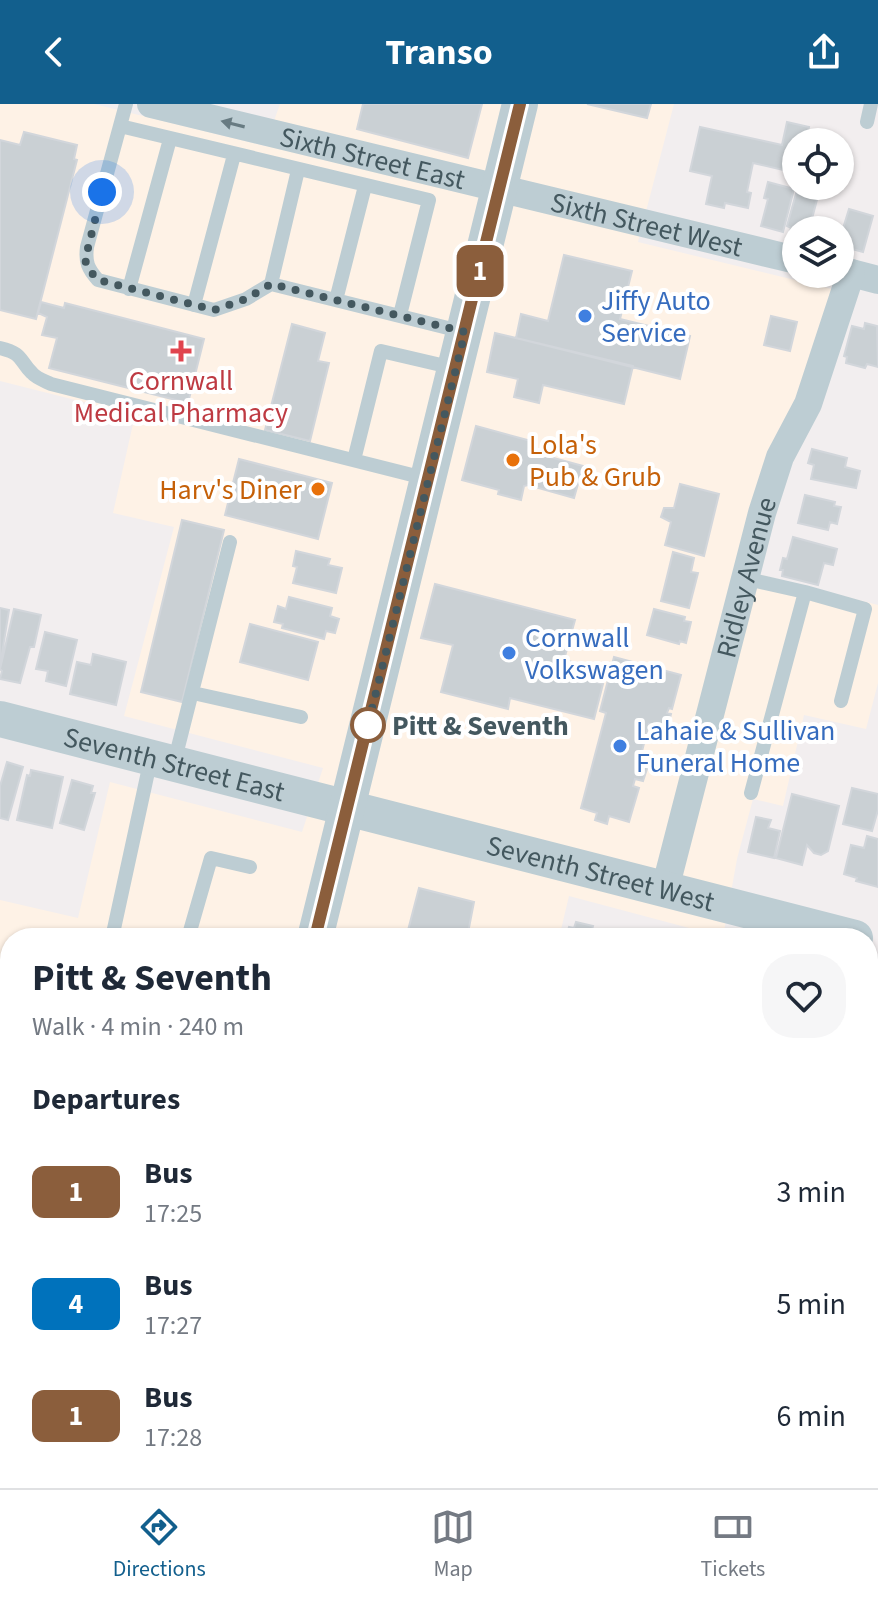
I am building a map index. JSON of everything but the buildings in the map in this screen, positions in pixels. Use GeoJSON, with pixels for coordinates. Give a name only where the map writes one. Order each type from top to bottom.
{"type":"FeatureCollection","features":[{"type":"Feature","properties":{"kind":"street","name":"Sixth Street East"},"geometry":{"type":"LineString","coordinates":[[151,104],[499,190]]}},
{"type":"Feature","properties":{"kind":"street"},"geometry":{"type":"LineString","coordinates":[[317,928],[520,104]]}},
{"type":"Feature","properties":{"kind":"street","name":"Sixth Street West"},"geometry":{"type":"LineString","coordinates":[[499,190],[782,257]]}},
{"type":"Feature","properties":{"kind":"street"},"geometry":{"type":"LineString","coordinates":[[854,274],[878,280]]}},
{"type":"Feature","properties":{"kind":"street","name":"Ridley Avenue"},"geometry":{"type":"LineString","coordinates":[[665,889],[743,578],[780,457],[808,404],[841,288]]}},
{"type":"Feature","properties":{"kind":"street","name":"Seventh Street East"},"geometry":{"type":"LineString","coordinates":[[0,719],[347,809]]}},
{"type":"Feature","properties":{"kind":"street","name":"Seventh Street West"},"geometry":{"type":"LineString","coordinates":[[347,809],[816,928]]}},
{"type":"Feature","properties":{"kind":"lane"},"geometry":{"type":"LineString","coordinates":[[126,104],[85,260],[98,280],[214,310],[230,306],[271,284],[465,332]]}},
{"type":"Feature","properties":{"kind":"lane"},"geometry":{"type":"LineString","coordinates":[[867,122],[871,104]]}},
{"type":"Feature","properties":{"kind":"lane"},"geometry":{"type":"LineString","coordinates":[[120,126],[429,200],[400,315]]}},
{"type":"Feature","properties":{"kind":"lane"},"geometry":{"type":"LineString","coordinates":[[129,289],[170,139]]}},
{"type":"Feature","properties":{"kind":"lane"},"geometry":{"type":"LineString","coordinates":[[194,305],[234,155]]}},
{"type":"Feature","properties":{"kind":"lane"},"geometry":{"type":"LineString","coordinates":[[271,284],[298,170]]}},
{"type":"Feature","properties":{"kind":"lane"},"geometry":{"type":"LineString","coordinates":[[336,300],[365,186]]}},
{"type":"Feature","properties":{"kind":"lane"},"geometry":{"type":"LineString","coordinates":[[0,348],[24,360],[33,375],[51,384],[428,479]]}},
{"type":"Feature","properties":{"kind":"lane"},"geometry":{"type":"LineString","coordinates":[[354,460],[381,351],[457,369]]}},
{"type":"Feature","properties":{"kind":"lane"},"geometry":{"type":"LineString","coordinates":[[115,928],[163,760],[193,693],[230,542]]}},
{"type":"Feature","properties":{"kind":"lane"},"geometry":{"type":"LineString","coordinates":[[743,578],[865,609],[841,701]]}},
{"type":"Feature","properties":{"kind":"lane"},"geometry":{"type":"LineString","coordinates":[[751,793],[805,592]]}},
{"type":"Feature","properties":{"kind":"lane"},"geometry":{"type":"LineString","coordinates":[[193,693],[301,717]]}},
{"type":"Feature","properties":{"kind":"lane"},"geometry":{"type":"LineString","coordinates":[[191,928],[211,858],[250,867]]}},
{"type":"Feature","properties":{"kind":"shaded area"},"geometry":{"type":"Polygon","coordinates":[[[0,104],[94,104],[265,146],[280,104],[674,104],[638,242],[782,277],[782,288],[836,290],[758,574],[878,605],[878,683],[866,729],[804,715],[783,806],[753,799],[737,859],[725,928],[689,928],[569,896],[561,928],[0,928],[0,900],[78,918],[110,782],[302,832],[323,768],[124,716],[174,527],[113,513],[135,415],[0,381],[0,104]]]}},
{"type":"Feature","properties":{"kind":"bus line","name":"1"},"geometry":{"type":"LineString","coordinates":[[317,928],[520,104]]}},
{"type":"Feature","properties":{"kind":"place","name":"Jiffy Auto Service"},"geometry":{"type":"Point","coordinates":[585,316]}},
{"type":"Feature","properties":{"kind":"place","name":"Cornwall Medical Pharmacy"},"geometry":{"type":"Point","coordinates":[181,351]}},
{"type":"Feature","properties":{"kind":"place","name":"Lola's Pub & Grub"},"geometry":{"type":"Point","coordinates":[513,460]}},
{"type":"Feature","properties":{"kind":"place","name":"Harv's Diner"},"geometry":{"type":"Point","coordinates":[318,489]}},
{"type":"Feature","properties":{"kind":"place","name":"Cornwall Volkswagen"},"geometry":{"type":"Point","coordinates":[509,653]}},
{"type":"Feature","properties":{"kind":"place","name":"Pitt & Seventh"},"geometry":{"type":"Point","coordinates":[368,725]}},
{"type":"Feature","properties":{"kind":"place","name":"Lahaie & Sullivan Funeral Home"},"geometry":{"type":"Point","coordinates":[620,746]}},
{"type":"Feature","properties":{"kind":"route"},"geometry":{"type":"LineString","coordinates":[[102,192],[85,260],[98,280],[214,310],[246,299],[271,284],[465,332],[368,725]]}}]}
